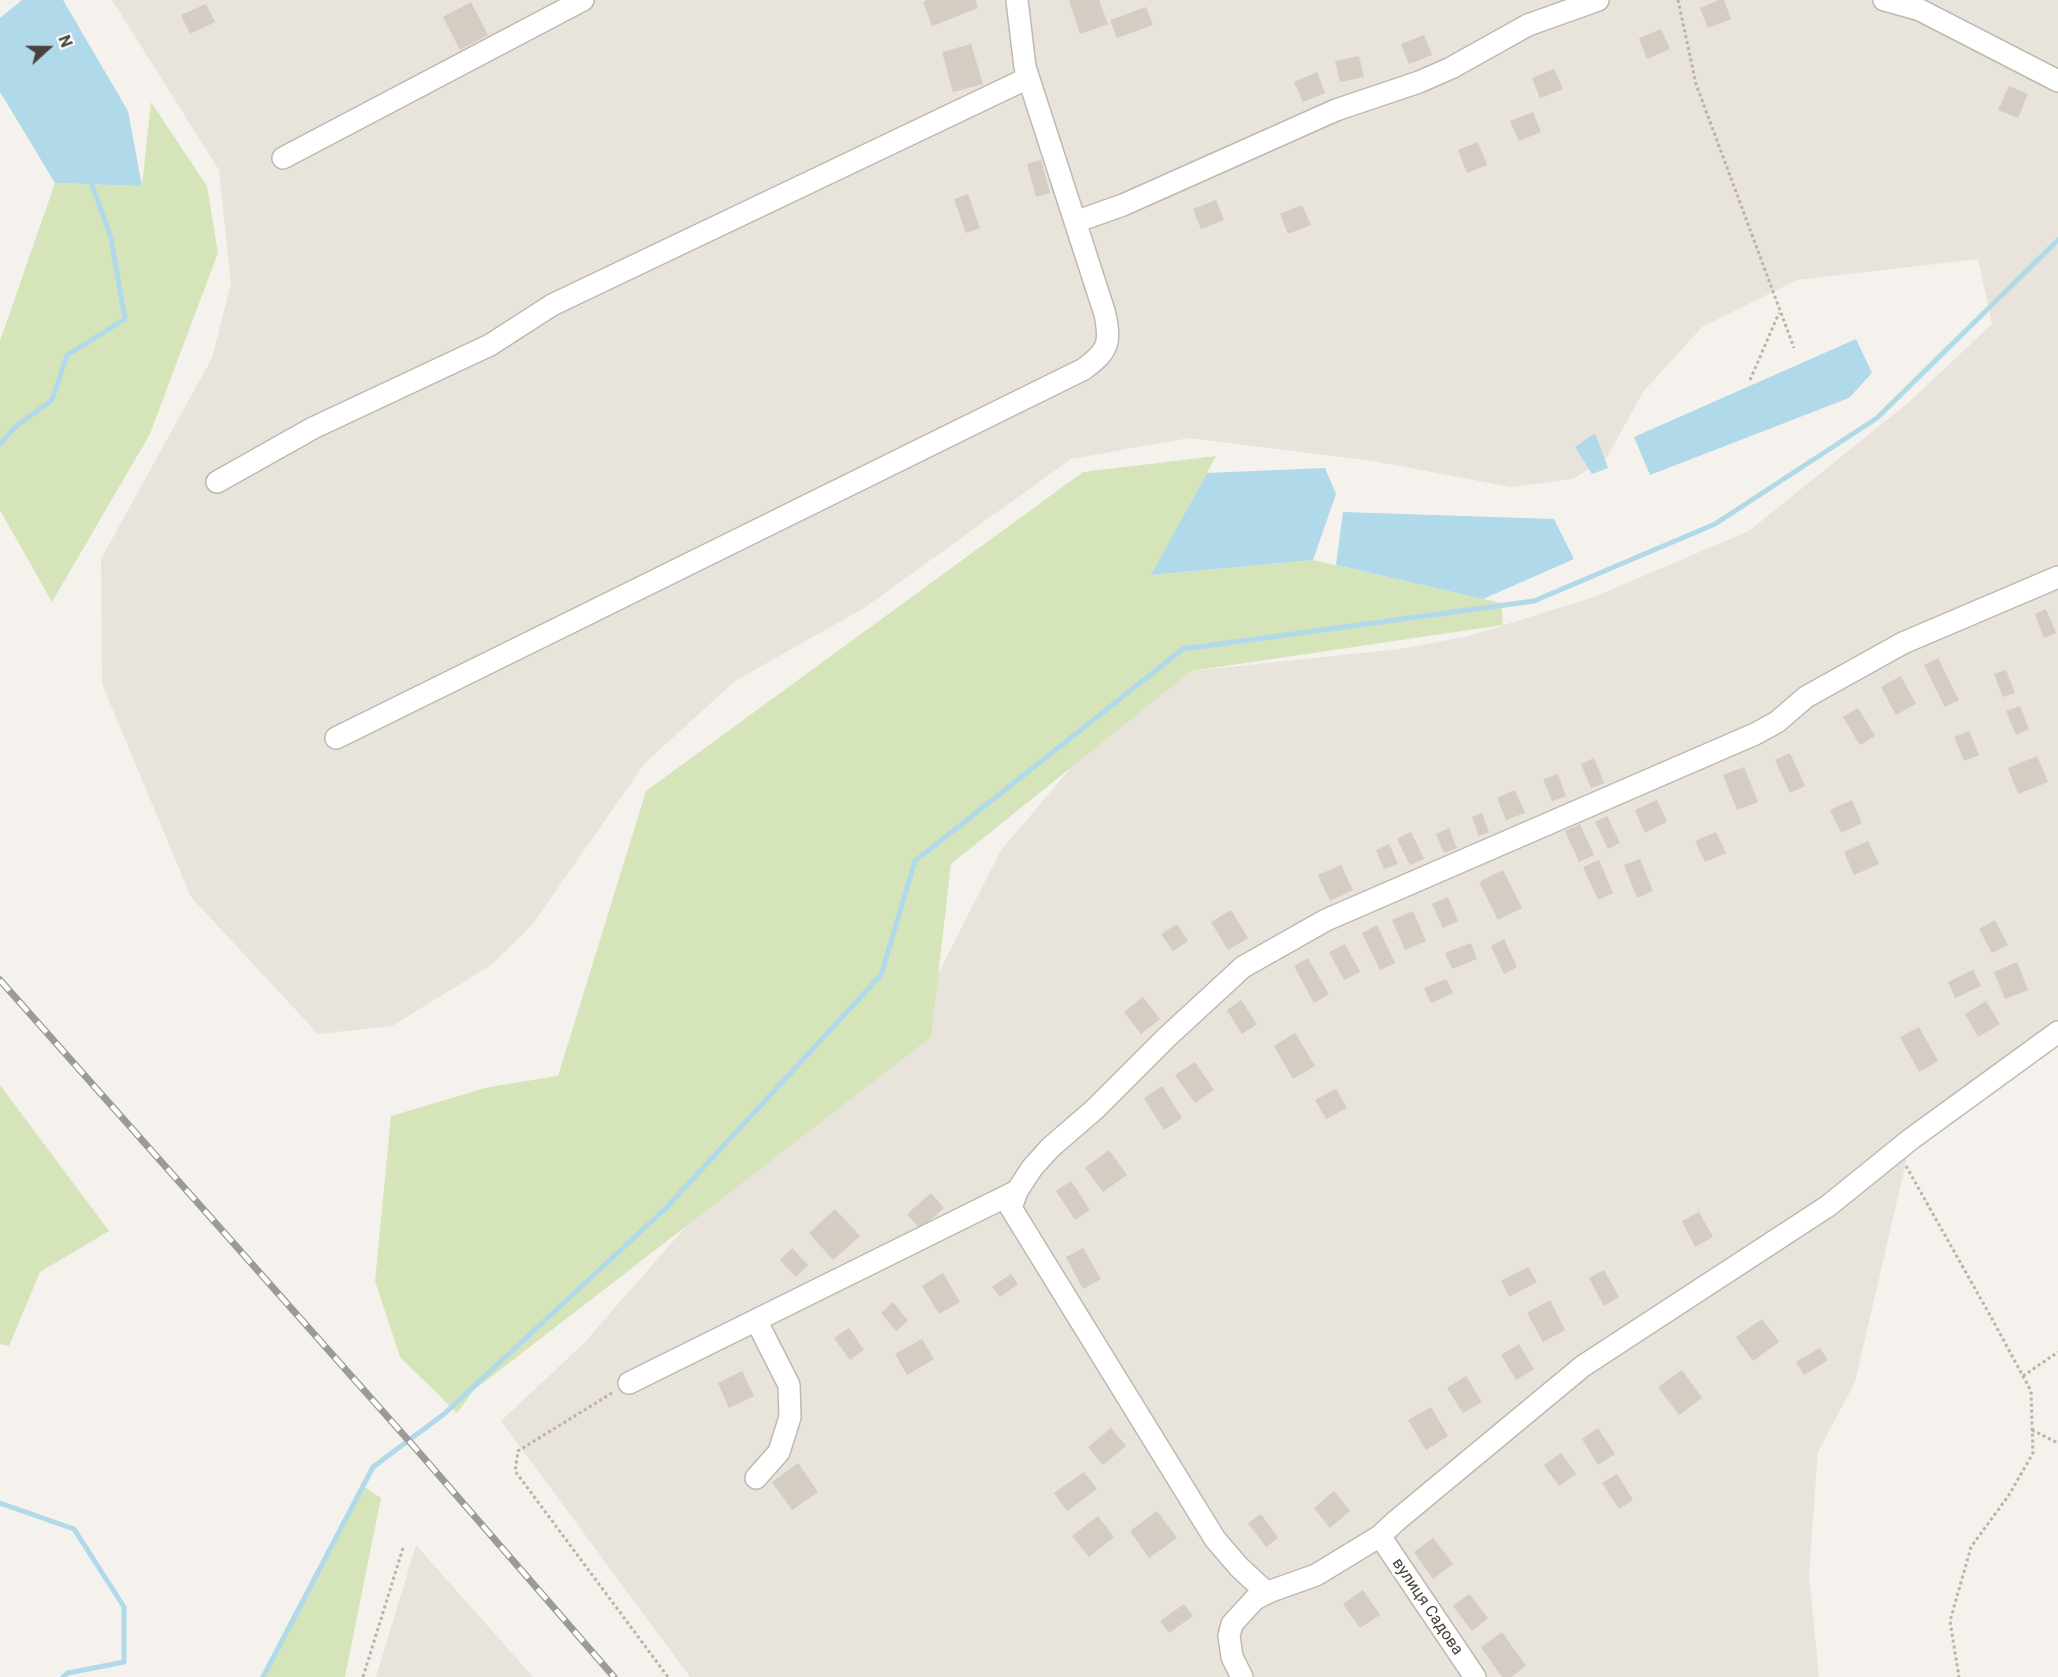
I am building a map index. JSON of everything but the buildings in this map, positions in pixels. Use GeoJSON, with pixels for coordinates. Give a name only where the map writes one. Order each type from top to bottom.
{"type":"FeatureCollection","features":[{"type":"Feature","properties":{"kind":"street"},"geometry":{"type":"LineString","coordinates":[[283,158],[583,0]]}},
{"type":"Feature","properties":{"kind":"street"},"geometry":{"type":"LineString","coordinates":[[336,738],[1084,369],[1097,359],[1107,347],[1109,331],[1024,67],[1017,0]]}},
{"type":"Feature","properties":{"kind":"street"},"geometry":{"type":"LineString","coordinates":[[1075,222],[1123,205],[1336,110],[1419,82],[1452,68],[1528,25],[1598,0]]}},
{"type":"Feature","properties":{"kind":"street"},"geometry":{"type":"LineString","coordinates":[[1884,0],[1920,10],[2058,81]]}},
{"type":"Feature","properties":{"kind":"street"},"geometry":{"type":"LineString","coordinates":[[217,482],[313,428],[490,345],[552,305],[1028,78]]}},
{"type":"Feature","properties":{"kind":"street"},"geometry":{"type":"LineString","coordinates":[[1267,1593],[1239,1567],[1215,1539],[1011,1208],[1017,1191],[1032,1168],[1050,1148],[1095,1109],[1167,1037],[1243,967],[1326,920],[1755,734],[1777,722],[1806,698],[1903,643],[2058,577]]}},
{"type":"Feature","properties":{"kind":"street"},"geometry":{"type":"LineString","coordinates":[[1242,1677],[1230,1649],[1229,1636],[1232,1624],[1255,1599],[1316,1575],[1380,1536],[1583,1366],[1828,1206],[1897,1151],[2058,1032]]}},
{"type":"Feature","properties":{"kind":"street"},"geometry":{"type":"LineString","coordinates":[[629,1383],[1017,1191]]}},
{"type":"Feature","properties":{"kind":"street"},"geometry":{"type":"LineString","coordinates":[[756,1320],[789,1385],[790,1417],[779,1452],[756,1478]]}},
{"type":"Feature","properties":{"kind":"street","name":"вулиця Садова"},"geometry":{"type":"LineString","coordinates":[[1380,1536],[1475,1677]]}},
{"type":"Feature","properties":{"kind":"path"},"geometry":{"type":"LineString","coordinates":[[1678,0],[1696,84],[1794,348]]}},
{"type":"Feature","properties":{"kind":"path"},"geometry":{"type":"LineString","coordinates":[[1750,380],[1780,311]]}},
{"type":"Feature","properties":{"kind":"path"},"geometry":{"type":"LineString","coordinates":[[1897,1151],[2031,1391],[2033,1453],[2009,1495],[1971,1547],[1950,1621],[1959,1677]]}},
{"type":"Feature","properties":{"kind":"path"},"geometry":{"type":"LineString","coordinates":[[2023,1376],[2058,1352]]}},
{"type":"Feature","properties":{"kind":"path"},"geometry":{"type":"LineString","coordinates":[[629,1383],[518,1451],[515,1471],[668,1677]]}},
{"type":"Feature","properties":{"kind":"path"},"geometry":{"type":"LineString","coordinates":[[2032,1430],[2058,1443]]}},
{"type":"Feature","properties":{"kind":"path"},"geometry":{"type":"LineString","coordinates":[[363,1677],[403,1548]]}},
{"type":"Feature","properties":{"kind":"shaded area"},"geometry":{"type":"Polygon","coordinates":[[[112,0],[2058,0],[2058,1032],[1911,1140],[1855,1382],[1818,1452],[1809,1574],[1819,1677],[690,1677],[501,1421],[584,1343],[681,1232],[939,972],[1001,850],[1092,743],[1191,671],[1400,649],[1469,636],[1594,597],[1749,531],[1909,402],[1992,324],[1978,259],[1797,280],[1702,327],[1643,392],[1607,457],[1573,479],[1511,487],[1373,461],[1189,438],[1071,459],[864,608],[735,681],[645,763],[532,925],[491,965],[392,1026],[318,1034],[191,897],[102,684],[101,559],[212,358],[231,284],[219,170],[112,0]]]}},
{"type":"Feature","properties":{"kind":"shaded area"},"geometry":{"type":"Polygon","coordinates":[[[416,1545],[533,1677],[376,1677],[416,1545]]]}},
{"type":"Feature","properties":{"kind":"green space"},"geometry":{"type":"Polygon","coordinates":[[[151,102],[207,186],[218,253],[150,434],[52,602],[0,510],[0,341],[55,183],[142,186],[151,102]]]}},
{"type":"Feature","properties":{"kind":"green space"},"geometry":{"type":"Polygon","coordinates":[[[1216,456],[1152,575],[1313,560],[1501,603],[1503,625],[1191,671],[951,864],[931,1037],[474,1390],[457,1413],[400,1357],[375,1281],[391,1116],[489,1087],[558,1076],[646,791],[1083,472],[1216,456]]]}},
{"type":"Feature","properties":{"kind":"green space"},"geometry":{"type":"Polygon","coordinates":[[[0,1085],[109,1231],[40,1272],[9,1346],[0,1344],[0,1085]]]}},
{"type":"Feature","properties":{"kind":"green space"},"geometry":{"type":"Polygon","coordinates":[[[363,1486],[381,1498],[345,1677],[265,1677],[363,1486]]]}},
{"type":"Feature","properties":{"kind":"water"},"geometry":{"type":"Polygon","coordinates":[[[22,0],[63,0],[128,111],[142,186],[55,183],[0,92],[0,18],[22,0]]]}},
{"type":"Feature","properties":{"kind":"water"},"geometry":{"type":"Polygon","coordinates":[[[1856,339],[1872,373],[1849,398],[1650,475],[1634,437],[1856,339]]]}},
{"type":"Feature","properties":{"kind":"water"},"geometry":{"type":"Polygon","coordinates":[[[1595,433],[1608,468],[1592,474],[1575,447],[1595,433]]]}},
{"type":"Feature","properties":{"kind":"water"},"geometry":{"type":"Polygon","coordinates":[[[1325,468],[1336,494],[1313,560],[1151,575],[1207,473],[1325,468]]]}},
{"type":"Feature","properties":{"kind":"water"},"geometry":{"type":"Polygon","coordinates":[[[1343,512],[1554,519],[1574,559],[1483,599],[1336,565],[1343,512]]]}},
{"type":"Feature","properties":{"kind":"waterway"},"geometry":{"type":"LineString","coordinates":[[0,444],[14,428],[52,400],[67,355],[125,319],[111,238],[91,182]]}},
{"type":"Feature","properties":{"kind":"waterway"},"geometry":{"type":"LineString","coordinates":[[263,1677],[373,1467],[444,1414],[666,1208],[881,975],[915,861],[1183,649],[1534,601],[1715,524],[1877,418],[2058,240]]}},
{"type":"Feature","properties":{"kind":"waterway"},"geometry":{"type":"LineString","coordinates":[[0,1503],[74,1529],[124,1607],[124,1662],[68,1673],[63,1677]]}},
{"type":"Feature","properties":{"kind":"railway"},"geometry":{"type":"LineString","coordinates":[[0,980],[417,1450],[614,1677]]}}]}
